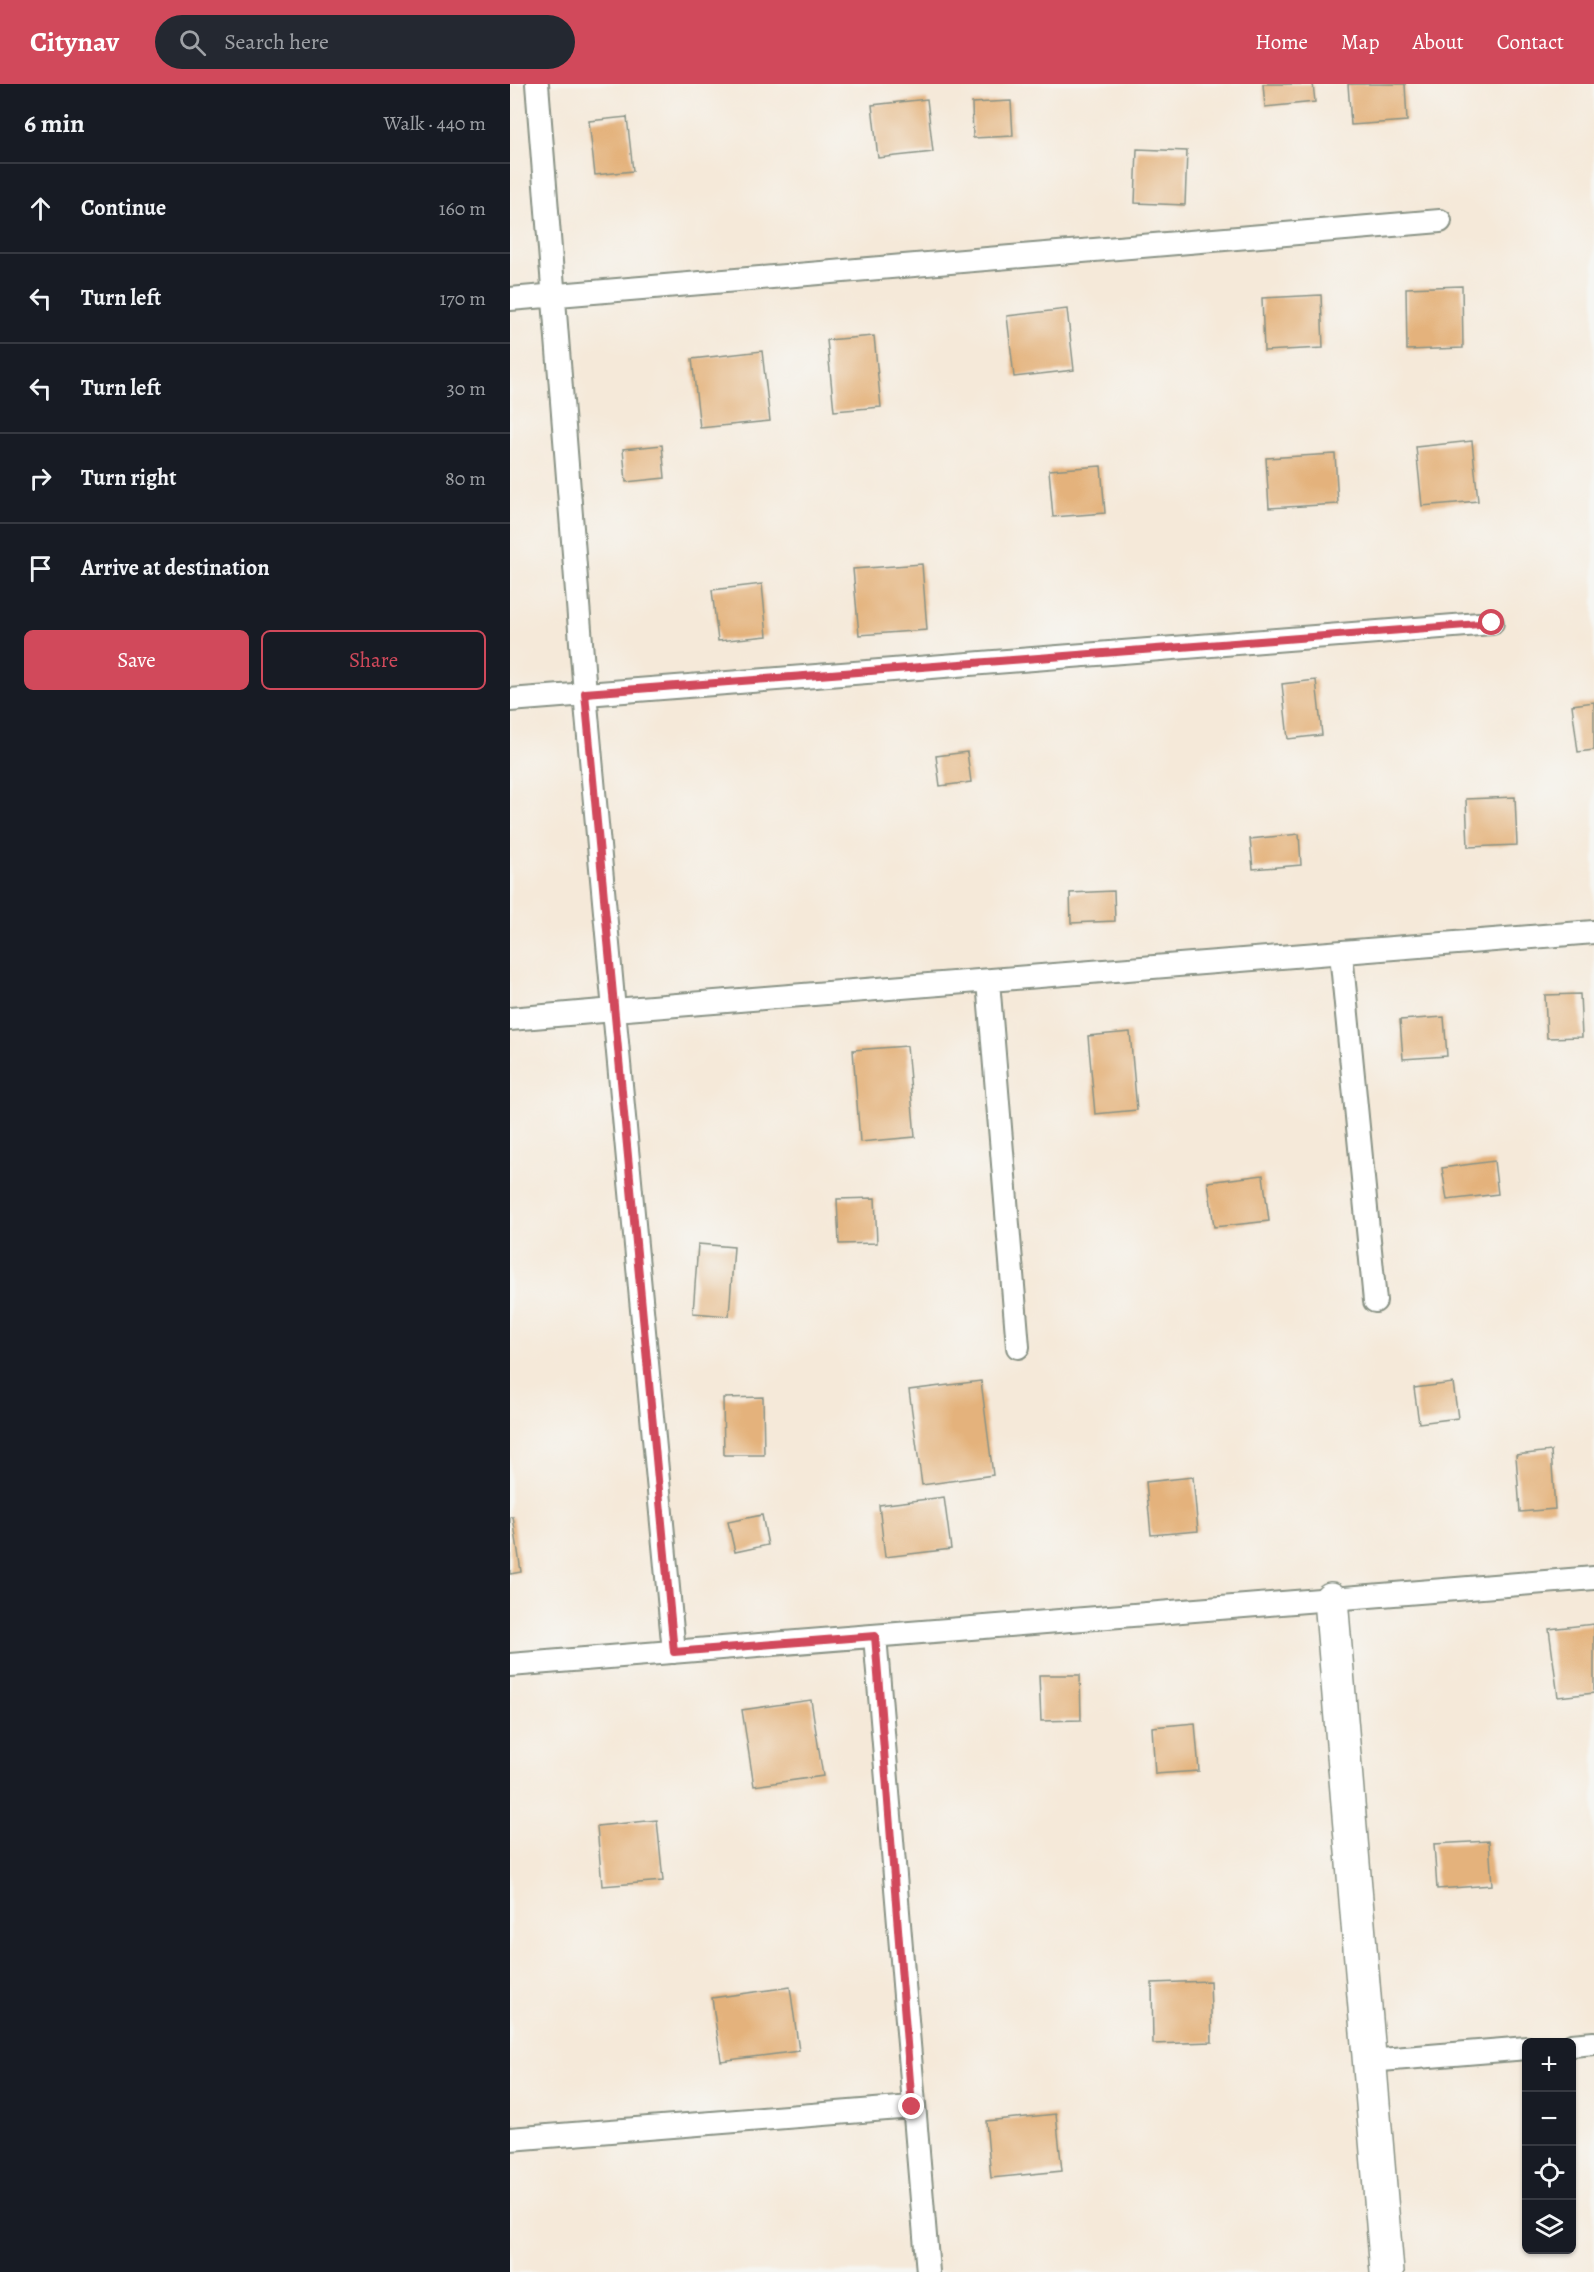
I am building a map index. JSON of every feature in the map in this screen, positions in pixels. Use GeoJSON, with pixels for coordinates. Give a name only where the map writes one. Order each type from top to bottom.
{"type":"FeatureCollection","features":[{"type":"Feature","properties":{"kind":"street"},"geometry":{"type":"LineString","coordinates":[[1331,1599],[1387,2272]]}},
{"type":"Feature","properties":{"kind":"lane"},"geometry":{"type":"LineString","coordinates":[[537,84],[585,693],[674,1652]]}},
{"type":"Feature","properties":{"kind":"lane"},"geometry":{"type":"LineString","coordinates":[[510,299],[1440,221]]}},
{"type":"Feature","properties":{"kind":"lane"},"geometry":{"type":"LineString","coordinates":[[510,700],[1492,623]]}},
{"type":"Feature","properties":{"kind":"lane"},"geometry":{"type":"LineString","coordinates":[[510,1019],[1594,932]]}},
{"type":"Feature","properties":{"kind":"lane"},"geometry":{"type":"LineString","coordinates":[[1341,953],[1375,1301]]}},
{"type":"Feature","properties":{"kind":"lane"},"geometry":{"type":"LineString","coordinates":[[988,981],[1018,1347]]}},
{"type":"Feature","properties":{"kind":"lane"},"geometry":{"type":"LineString","coordinates":[[510,1665],[1594,1578]]}},
{"type":"Feature","properties":{"kind":"lane"},"geometry":{"type":"LineString","coordinates":[[875,1636],[912,2107],[928,2272]]}},
{"type":"Feature","properties":{"kind":"lane"},"geometry":{"type":"LineString","coordinates":[[1576,2044],[1594,2043]]}},
{"type":"Feature","properties":{"kind":"lane"},"geometry":{"type":"LineString","coordinates":[[1369,2061],[1522,2048]]}},
{"type":"Feature","properties":{"kind":"lane"},"geometry":{"type":"LineString","coordinates":[[510,2139],[912,2107]]}},
{"type":"Feature","properties":{"kind":"building"},"geometry":{"type":"Polygon","coordinates":[[[1263,84],[1313,84],[1315,102],[1265,107],[1263,84]]]}},
{"type":"Feature","properties":{"kind":"building"},"geometry":{"type":"Polygon","coordinates":[[[1348,84],[1405,84],[1407,121],[1351,125],[1348,84]]]}},
{"type":"Feature","properties":{"kind":"building"},"geometry":{"type":"Polygon","coordinates":[[[927,99],[933,152],[878,158],[872,105],[927,99]]]}},
{"type":"Feature","properties":{"kind":"building"},"geometry":{"type":"Polygon","coordinates":[[[1011,101],[1013,136],[973,138],[972,103],[1011,101]]]}},
{"type":"Feature","properties":{"kind":"building"},"geometry":{"type":"Polygon","coordinates":[[[627,117],[633,171],[595,175],[589,121],[627,117]]]}},
{"type":"Feature","properties":{"kind":"building"},"geometry":{"type":"Polygon","coordinates":[[[1137,149],[1187,151],[1185,205],[1135,203],[1137,149]]]}},
{"type":"Feature","properties":{"kind":"building"},"geometry":{"type":"Polygon","coordinates":[[[1462,286],[1463,348],[1407,350],[1406,288],[1462,286]]]}},
{"type":"Feature","properties":{"kind":"building"},"geometry":{"type":"Polygon","coordinates":[[[1321,295],[1323,348],[1264,351],[1262,298],[1321,295]]]}},
{"type":"Feature","properties":{"kind":"building"},"geometry":{"type":"Polygon","coordinates":[[[1067,309],[1074,370],[1014,377],[1007,316],[1067,309]]]}},
{"type":"Feature","properties":{"kind":"building"},"geometry":{"type":"Polygon","coordinates":[[[874,336],[881,407],[834,411],[827,340],[874,336]]]}},
{"type":"Feature","properties":{"kind":"building"},"geometry":{"type":"Polygon","coordinates":[[[762,351],[770,421],[700,428],[692,359],[762,351]]]}},
{"type":"Feature","properties":{"kind":"building"},"geometry":{"type":"Polygon","coordinates":[[[1472,441],[1478,501],[1422,506],[1416,447],[1472,441]]]}},
{"type":"Feature","properties":{"kind":"building"},"geometry":{"type":"Polygon","coordinates":[[[662,445],[665,478],[626,482],[623,449],[662,445]]]}},
{"type":"Feature","properties":{"kind":"building"},"geometry":{"type":"Polygon","coordinates":[[[1335,454],[1338,504],[1269,508],[1266,458],[1335,454]]]}},
{"type":"Feature","properties":{"kind":"building"},"geometry":{"type":"Polygon","coordinates":[[[1101,466],[1105,513],[1053,517],[1049,470],[1101,466]]]}},
{"type":"Feature","properties":{"kind":"building"},"geometry":{"type":"Polygon","coordinates":[[[922,564],[927,630],[859,635],[853,569],[922,564]]]}},
{"type":"Feature","properties":{"kind":"building"},"geometry":{"type":"Polygon","coordinates":[[[762,584],[767,636],[718,641],[712,590],[762,584]]]}},
{"type":"Feature","properties":{"kind":"building"},"geometry":{"type":"Polygon","coordinates":[[[1316,680],[1322,735],[1288,739],[1282,684],[1316,680]]]}},
{"type":"Feature","properties":{"kind":"building"},"geometry":{"type":"Polygon","coordinates":[[[1594,702],[1594,750],[1578,752],[1572,705],[1594,702]]]}},
{"type":"Feature","properties":{"kind":"building"},"geometry":{"type":"Polygon","coordinates":[[[967,752],[971,782],[940,786],[936,756],[967,752]]]}},
{"type":"Feature","properties":{"kind":"building"},"geometry":{"type":"Polygon","coordinates":[[[1515,797],[1517,845],[1468,847],[1466,799],[1515,797]]]}},
{"type":"Feature","properties":{"kind":"building"},"geometry":{"type":"Polygon","coordinates":[[[1299,834],[1301,865],[1253,869],[1250,839],[1299,834]]]}},
{"type":"Feature","properties":{"kind":"building"},"geometry":{"type":"Polygon","coordinates":[[[1114,891],[1115,921],[1071,923],[1070,893],[1114,891]]]}},
{"type":"Feature","properties":{"kind":"building"},"geometry":{"type":"Polygon","coordinates":[[[1580,994],[1582,1037],[1547,1038],[1545,995],[1580,994]]]}},
{"type":"Feature","properties":{"kind":"building"},"geometry":{"type":"Polygon","coordinates":[[[1444,1017],[1447,1056],[1403,1059],[1400,1020],[1444,1017]]]}},
{"type":"Feature","properties":{"kind":"building"},"geometry":{"type":"Polygon","coordinates":[[[1130,1032],[1137,1110],[1095,1114],[1088,1036],[1130,1032]]]}},
{"type":"Feature","properties":{"kind":"building"},"geometry":{"type":"Polygon","coordinates":[[[907,1046],[915,1137],[860,1142],[853,1050],[907,1046]]]}},
{"type":"Feature","properties":{"kind":"building"},"geometry":{"type":"Polygon","coordinates":[[[1494,1161],[1498,1194],[1447,1200],[1442,1168],[1494,1161]]]}},
{"type":"Feature","properties":{"kind":"building"},"geometry":{"type":"Polygon","coordinates":[[[1263,1175],[1269,1221],[1214,1227],[1208,1182],[1263,1175]]]}},
{"type":"Feature","properties":{"kind":"building"},"geometry":{"type":"Polygon","coordinates":[[[875,1198],[877,1243],[839,1244],[837,1199],[875,1198]]]}},
{"type":"Feature","properties":{"kind":"building"},"geometry":{"type":"Polygon","coordinates":[[[698,1244],[734,1247],[729,1316],[693,1313],[698,1244]]]}},
{"type":"Feature","properties":{"kind":"building"},"geometry":{"type":"Polygon","coordinates":[[[981,1381],[993,1475],[922,1485],[909,1390],[981,1381]]]}},
{"type":"Feature","properties":{"kind":"building"},"geometry":{"type":"Polygon","coordinates":[[[1453,1383],[1458,1418],[1419,1423],[1414,1388],[1453,1383]]]}},
{"type":"Feature","properties":{"kind":"building"},"geometry":{"type":"Polygon","coordinates":[[[763,1397],[764,1455],[724,1455],[723,1398],[763,1397]]]}},
{"type":"Feature","properties":{"kind":"building"},"geometry":{"type":"Polygon","coordinates":[[[1551,1451],[1555,1509],[1520,1512],[1516,1455],[1551,1451]]]}},
{"type":"Feature","properties":{"kind":"building"},"geometry":{"type":"Polygon","coordinates":[[[1193,1477],[1198,1531],[1151,1535],[1146,1482],[1193,1477]]]}},
{"type":"Feature","properties":{"kind":"building"},"geometry":{"type":"Polygon","coordinates":[[[944,1497],[951,1549],[885,1557],[879,1505],[944,1497]]]}},
{"type":"Feature","properties":{"kind":"building"},"geometry":{"type":"Polygon","coordinates":[[[762,1515],[768,1545],[735,1552],[728,1522],[762,1515]]]}},
{"type":"Feature","properties":{"kind":"building"},"geometry":{"type":"Polygon","coordinates":[[[510,1517],[513,1517],[521,1572],[510,1574],[510,1517]]]}},
{"type":"Feature","properties":{"kind":"building"},"geometry":{"type":"Polygon","coordinates":[[[1594,1624],[1594,1693],[1558,1697],[1549,1629],[1594,1624]]]}},
{"type":"Feature","properties":{"kind":"building"},"geometry":{"type":"Polygon","coordinates":[[[1039,1675],[1080,1675],[1081,1720],[1041,1721],[1039,1675]]]}},
{"type":"Feature","properties":{"kind":"building"},"geometry":{"type":"Polygon","coordinates":[[[811,1700],[823,1776],[754,1786],[742,1710],[811,1700]]]}},
{"type":"Feature","properties":{"kind":"building"},"geometry":{"type":"Polygon","coordinates":[[[1195,1723],[1199,1771],[1155,1774],[1152,1727],[1195,1723]]]}},
{"type":"Feature","properties":{"kind":"building"},"geometry":{"type":"Polygon","coordinates":[[[657,1820],[663,1881],[602,1886],[597,1826],[657,1820]]]}},
{"type":"Feature","properties":{"kind":"building"},"geometry":{"type":"Polygon","coordinates":[[[1489,1841],[1492,1885],[1437,1889],[1434,1844],[1489,1841]]]}},
{"type":"Feature","properties":{"kind":"building"},"geometry":{"type":"Polygon","coordinates":[[[1210,1981],[1212,2042],[1153,2044],[1152,1983],[1210,1981]]]}},
{"type":"Feature","properties":{"kind":"building"},"geometry":{"type":"Polygon","coordinates":[[[790,1987],[799,2051],[721,2061],[712,1998],[790,1987]]]}},
{"type":"Feature","properties":{"kind":"building"},"geometry":{"type":"Polygon","coordinates":[[[1056,2114],[1062,2171],[991,2178],[986,2121],[1056,2114]]]}},
{"type":"Feature","properties":{"kind":"route"},"geometry":{"type":"LineString","coordinates":[[912,2107],[875,1636],[674,1652],[585,693],[1492,623]]}}]}
